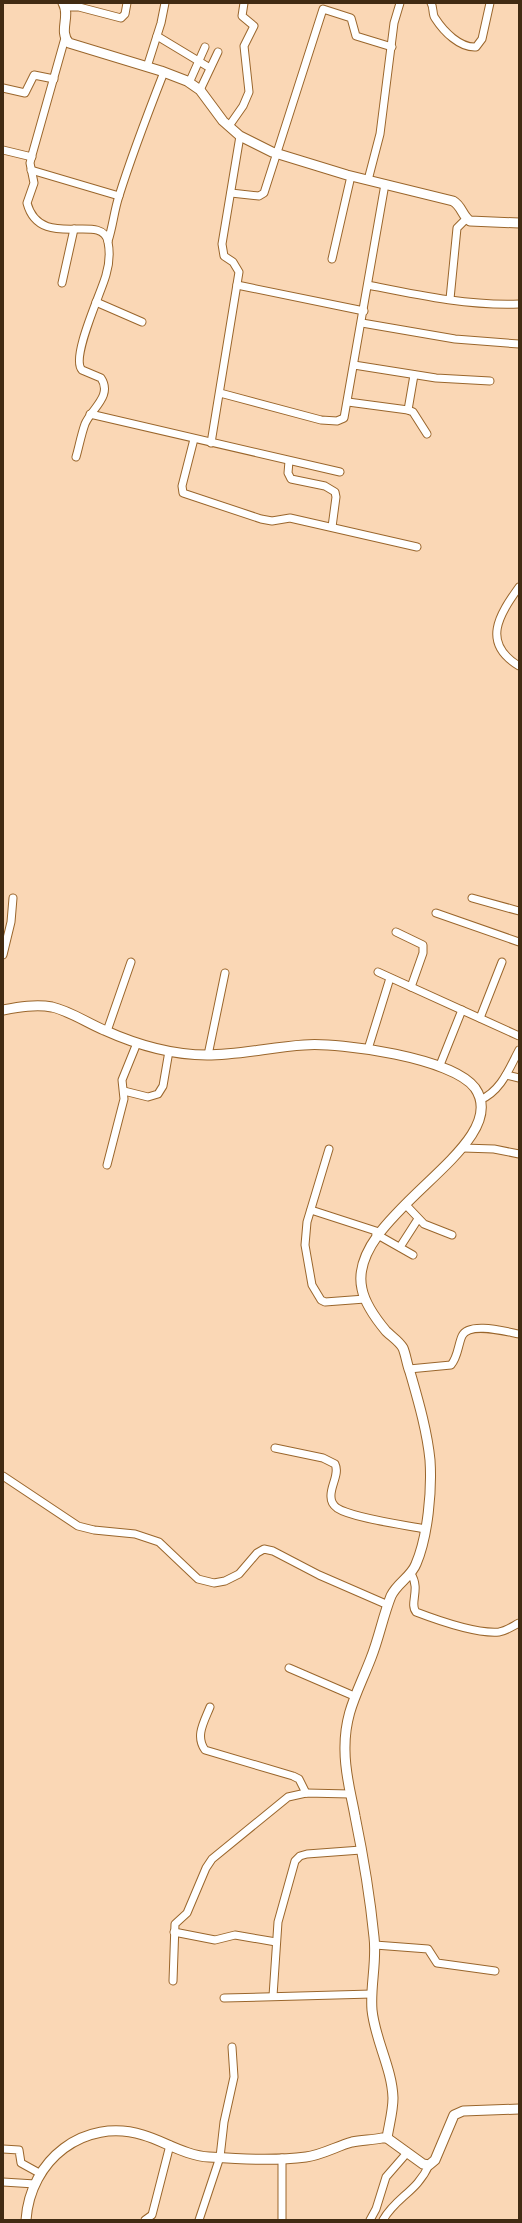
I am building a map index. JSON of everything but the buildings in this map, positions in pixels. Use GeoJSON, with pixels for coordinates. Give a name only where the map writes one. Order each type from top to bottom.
{"type":"FeatureCollection","features":[{"type":"Feature","properties":{"kind":"street"},"geometry":{"type":"LineString","coordinates":[[108,240],[106,235],[90,229],[57,230],[46,227],[40,224],[27,203],[34,183],[31,170],[32,157],[65,38],[64,5],[79,7],[121,18],[124,14],[127,3]]}},
{"type":"Feature","properties":{"kind":"street"},"geometry":{"type":"LineString","coordinates":[[147,67],[157,36],[165,3]]}},
{"type":"Feature","properties":{"kind":"street"},"geometry":{"type":"LineString","coordinates":[[229,126],[243,106],[249,92],[244,46],[254,26],[242,16],[244,3]]}},
{"type":"Feature","properties":{"kind":"street"},"geometry":{"type":"LineString","coordinates":[[368,180],[380,134],[394,23],[400,3]]}},
{"type":"Feature","properties":{"kind":"street"},"geometry":{"type":"LineString","coordinates":[[431,3],[435,18],[439,23],[459,43],[468,47],[476,46],[482,39],[490,3]]}},
{"type":"Feature","properties":{"kind":"street"},"geometry":{"type":"LineString","coordinates":[[231,192],[262,195],[278,154],[322,9],[351,18],[356,36],[392,47]]}},
{"type":"Feature","properties":{"kind":"street"},"geometry":{"type":"LineString","coordinates":[[157,36],[210,68]]}},
{"type":"Feature","properties":{"kind":"street"},"geometry":{"type":"LineString","coordinates":[[65,38],[69,43],[164,72],[190,83],[200,90],[229,126],[240,136],[254,144],[278,154],[351,176],[453,201],[458,204],[466,219],[476,222],[519,223]]}},
{"type":"Feature","properties":{"kind":"street"},"geometry":{"type":"LineString","coordinates":[[190,83],[205,47]]}},
{"type":"Feature","properties":{"kind":"street"},"geometry":{"type":"LineString","coordinates":[[200,90],[218,52]]}},
{"type":"Feature","properties":{"kind":"street"},"geometry":{"type":"LineString","coordinates":[[76,457],[85,424],[90,414],[103,398],[104,382],[95,374],[82,370],[79,362],[96,302],[107,274],[108,240],[119,196],[133,153],[164,72]]}},
{"type":"Feature","properties":{"kind":"street"},"geometry":{"type":"LineString","coordinates":[[3,88],[25,93],[34,75],[54,79]]}},
{"type":"Feature","properties":{"kind":"street"},"geometry":{"type":"LineString","coordinates":[[211,443],[239,272],[238,266],[224,256],[222,252],[240,136]]}},
{"type":"Feature","properties":{"kind":"street"},"geometry":{"type":"LineString","coordinates":[[3,150],[32,157]]}},
{"type":"Feature","properties":{"kind":"street"},"geometry":{"type":"LineString","coordinates":[[31,170],[119,196]]}},
{"type":"Feature","properties":{"kind":"street"},"geometry":{"type":"LineString","coordinates":[[332,259],[351,176]]}},
{"type":"Feature","properties":{"kind":"street"},"geometry":{"type":"LineString","coordinates":[[220,393],[321,420],[337,420],[344,418],[362,323],[385,184]]}},
{"type":"Feature","properties":{"kind":"street"},"geometry":{"type":"LineString","coordinates":[[450,299],[457,228],[466,219]]}},
{"type":"Feature","properties":{"kind":"street"},"geometry":{"type":"LineString","coordinates":[[62,283],[74,229]]}},
{"type":"Feature","properties":{"kind":"street"},"geometry":{"type":"LineString","coordinates":[[237,285],[364,311]]}},
{"type":"Feature","properties":{"kind":"street"},"geometry":{"type":"LineString","coordinates":[[368,285],[450,299],[503,305],[519,304]]}},
{"type":"Feature","properties":{"kind":"street"},"geometry":{"type":"LineString","coordinates":[[96,302],[142,322]]}},
{"type":"Feature","properties":{"kind":"street"},"geometry":{"type":"LineString","coordinates":[[362,323],[455,339],[519,344]]}},
{"type":"Feature","properties":{"kind":"street"},"geometry":{"type":"LineString","coordinates":[[354,365],[414,375],[490,381]]}},
{"type":"Feature","properties":{"kind":"street"},"geometry":{"type":"LineString","coordinates":[[408,410],[414,375]]}},
{"type":"Feature","properties":{"kind":"street"},"geometry":{"type":"LineString","coordinates":[[348,402],[408,410],[415,415],[427,434]]}},
{"type":"Feature","properties":{"kind":"street"},"geometry":{"type":"LineString","coordinates":[[90,414],[340,472]]}},
{"type":"Feature","properties":{"kind":"street"},"geometry":{"type":"LineString","coordinates":[[194,439],[182,486],[183,493],[261,519],[272,521],[290,518],[416,547]]}},
{"type":"Feature","properties":{"kind":"street"},"geometry":{"type":"LineString","coordinates":[[289,461],[288,473],[291,479],[325,486],[335,492],[336,497],[332,527]]}},
{"type":"Feature","properties":{"kind":"street"},"geometry":{"type":"LineString","coordinates":[[519,586],[498,619],[497,636],[499,648],[503,654],[519,666]]}},
{"type":"Feature","properties":{"kind":"street"},"geometry":{"type":"LineString","coordinates":[[3,955],[11,922],[13,898]]}},
{"type":"Feature","properties":{"kind":"street"},"geometry":{"type":"LineString","coordinates":[[472,898],[519,911]]}},
{"type":"Feature","properties":{"kind":"street"},"geometry":{"type":"LineString","coordinates":[[436,913],[519,942]]}},
{"type":"Feature","properties":{"kind":"street"},"geometry":{"type":"LineString","coordinates":[[396,932],[423,944],[423,953],[411,987]]}},
{"type":"Feature","properties":{"kind":"street"},"geometry":{"type":"LineString","coordinates":[[107,1032],[131,962]]}},
{"type":"Feature","properties":{"kind":"street"},"geometry":{"type":"LineString","coordinates":[[480,1018],[502,962]]}},
{"type":"Feature","properties":{"kind":"street"},"geometry":{"type":"LineString","coordinates":[[378,972],[519,1036]]}},
{"type":"Feature","properties":{"kind":"street"},"geometry":{"type":"LineString","coordinates":[[208,1056],[225,973]]}},
{"type":"Feature","properties":{"kind":"street"},"geometry":{"type":"LineString","coordinates":[[368,1049],[390,978]]}},
{"type":"Feature","properties":{"kind":"street"},"geometry":{"type":"LineString","coordinates":[[3,1010],[36,1006],[56,1008],[107,1032],[137,1043],[208,1056],[306,1045],[329,1045],[368,1049],[440,1065],[452,1070],[472,1085],[480,1100],[477,1122],[463,1148],[405,1204],[378,1233],[366,1252],[360,1280],[365,1299],[387,1332],[402,1346],[426,1431],[430,1461],[430,1482],[425,1529],[420,1553],[411,1574],[396,1587],[388,1605],[371,1660],[354,1696],[346,1722],[345,1739],[350,1794],[361,1850],[375,1945],[376,1965],[372,1994],[375,2030],[386,2062],[393,2100],[387,2138]]}},
{"type":"Feature","properties":{"kind":"street"},"geometry":{"type":"LineString","coordinates":[[440,1065],[462,1010]]}},
{"type":"Feature","properties":{"kind":"street"},"geometry":{"type":"LineString","coordinates":[[107,1165],[124,1098],[122,1080],[137,1043]]}},
{"type":"Feature","properties":{"kind":"street"},"geometry":{"type":"LineString","coordinates":[[124,1091],[148,1097],[158,1094],[163,1086],[169,1050]]}},
{"type":"Feature","properties":{"kind":"street"},"geometry":{"type":"LineString","coordinates":[[480,1100],[489,1096],[498,1088],[519,1050]]}},
{"type":"Feature","properties":{"kind":"street"},"geometry":{"type":"LineString","coordinates":[[506,1075],[519,1078]]}},
{"type":"Feature","properties":{"kind":"street"},"geometry":{"type":"LineString","coordinates":[[463,1148],[499,1150],[519,1154]]}},
{"type":"Feature","properties":{"kind":"street"},"geometry":{"type":"LineString","coordinates":[[329,1149],[307,1222],[305,1246],[311,1282],[317,1296],[321,1300],[332,1302],[365,1299]]}},
{"type":"Feature","properties":{"kind":"street"},"geometry":{"type":"LineString","coordinates":[[405,1204],[418,1219],[430,1227],[452,1235]]}},
{"type":"Feature","properties":{"kind":"street"},"geometry":{"type":"LineString","coordinates":[[311,1210],[378,1233],[413,1255]]}},
{"type":"Feature","properties":{"kind":"street"},"geometry":{"type":"LineString","coordinates":[[400,1247],[418,1219]]}},
{"type":"Feature","properties":{"kind":"street"},"geometry":{"type":"LineString","coordinates":[[409,1369],[451,1365],[463,1334],[469,1330],[496,1330],[519,1334]]}},
{"type":"Feature","properties":{"kind":"street"},"geometry":{"type":"LineString","coordinates":[[275,1448],[323,1458],[335,1464],[337,1468],[331,1497],[333,1504],[337,1508],[349,1513],[425,1529]]}},
{"type":"Feature","properties":{"kind":"street"},"geometry":{"type":"LineString","coordinates":[[3,1476],[78,1526],[94,1530],[136,1534],[159,1542],[198,1579],[214,1583],[225,1581],[239,1574],[257,1553],[264,1550],[273,1551],[319,1575],[388,1605]]}},
{"type":"Feature","properties":{"kind":"street"},"geometry":{"type":"LineString","coordinates":[[411,1574],[416,1588],[413,1605],[416,1612],[443,1621],[491,1632],[504,1630],[519,1623]]}},
{"type":"Feature","properties":{"kind":"street"},"geometry":{"type":"LineString","coordinates":[[289,1668],[354,1696]]}},
{"type":"Feature","properties":{"kind":"street"},"geometry":{"type":"LineString","coordinates":[[210,1707],[200,1732],[199,1742],[205,1750],[293,1776],[299,1779],[306,1793]]}},
{"type":"Feature","properties":{"kind":"street"},"geometry":{"type":"LineString","coordinates":[[172,1981],[175,1924],[187,1913],[206,1868],[212,1859],[253,1827],[279,1804],[296,1794],[350,1794]]}},
{"type":"Feature","properties":{"kind":"street"},"geometry":{"type":"LineString","coordinates":[[272,1996],[278,1922],[295,1861],[300,1856],[308,1854],[361,1850]]}},
{"type":"Feature","properties":{"kind":"street"},"geometry":{"type":"LineString","coordinates":[[174,1932],[215,1940],[236,1935],[276,1942]]}},
{"type":"Feature","properties":{"kind":"street"},"geometry":{"type":"LineString","coordinates":[[375,1945],[428,1949],[437,1963],[495,1971]]}},
{"type":"Feature","properties":{"kind":"street"},"geometry":{"type":"LineString","coordinates":[[224,1998],[372,1994]]}},
{"type":"Feature","properties":{"kind":"street"},"geometry":{"type":"LineString","coordinates":[[199,2220],[220,2157],[224,2122],[234,2077],[232,2047]]}},
{"type":"Feature","properties":{"kind":"street"},"geometry":{"type":"LineString","coordinates":[[382,2220],[390,2209],[422,2180],[429,2165],[435,2160],[454,2115],[463,2111],[519,2109]]}},
{"type":"Feature","properties":{"kind":"street"},"geometry":{"type":"LineString","coordinates":[[26,2220],[35,2184],[41,2174],[60,2151],[86,2135],[118,2131],[131,2132],[200,2156],[282,2158],[315,2156],[353,2142],[387,2138],[406,2154],[423,2164],[429,2165]]}},
{"type":"Feature","properties":{"kind":"street"},"geometry":{"type":"LineString","coordinates":[[145,2220],[152,2215],[170,2145]]}},
{"type":"Feature","properties":{"kind":"street"},"geometry":{"type":"LineString","coordinates":[[3,2149],[20,2150],[21,2163],[41,2174]]}},
{"type":"Feature","properties":{"kind":"street"},"geometry":{"type":"LineString","coordinates":[[370,2220],[378,2203],[386,2176],[406,2154]]}},
{"type":"Feature","properties":{"kind":"street"},"geometry":{"type":"LineString","coordinates":[[282,2158],[282,2219]]}},
{"type":"Feature","properties":{"kind":"street"},"geometry":{"type":"LineString","coordinates":[[3,2182],[35,2184]]}}]}
